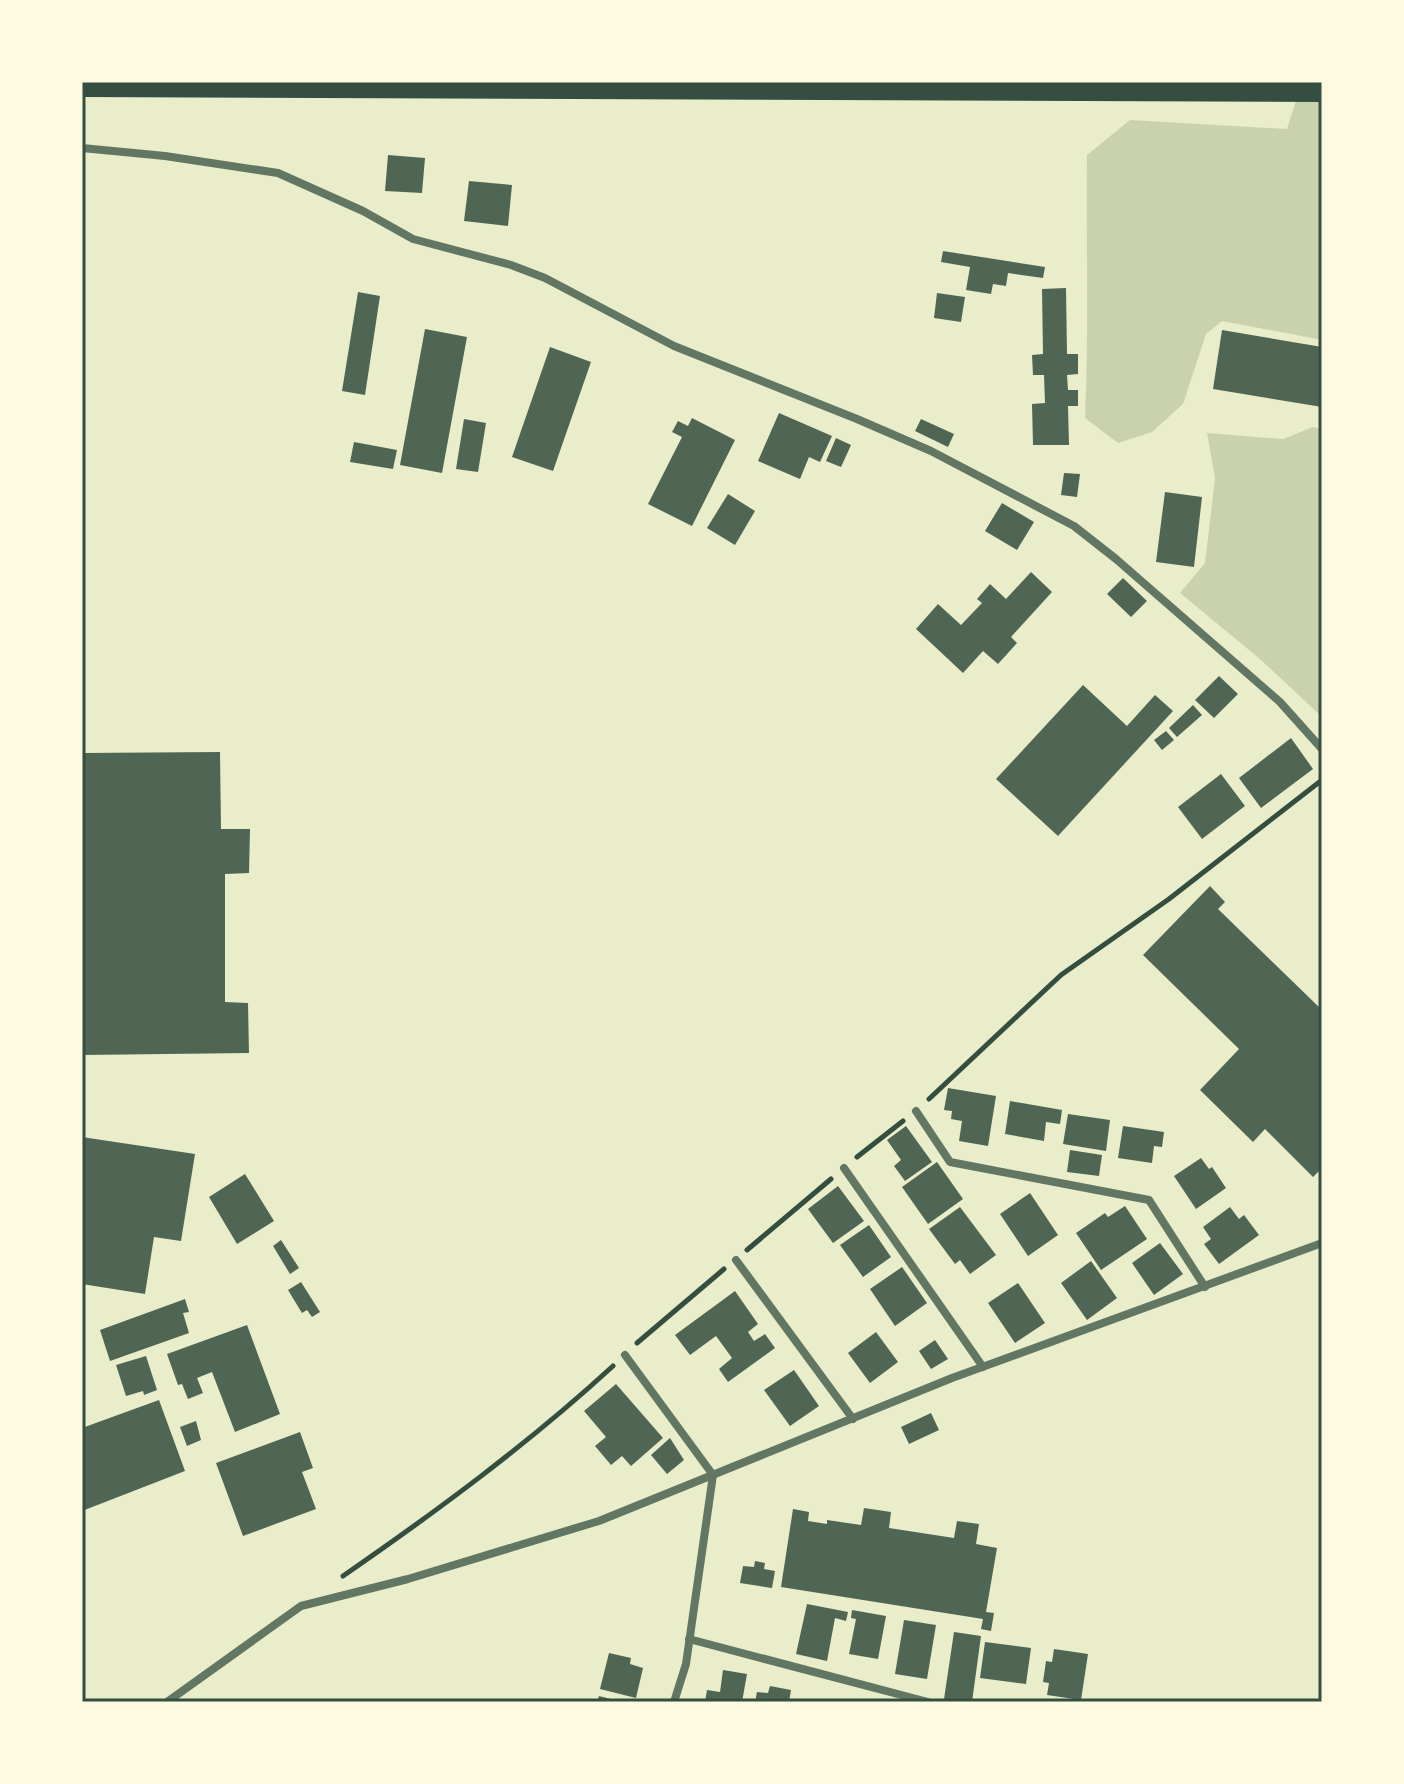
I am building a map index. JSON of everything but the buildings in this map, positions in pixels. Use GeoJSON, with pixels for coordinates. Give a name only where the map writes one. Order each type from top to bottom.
{"type":"FeatureCollection","features":[{"type":"Feature","properties":{"kind":"highway"},"geometry":{"type":"LineString","coordinates":[[82,86],[1102,86],[1322,91]]}},
{"type":"Feature","properties":{"kind":"street"},"geometry":{"type":"LineString","coordinates":[[82,148],[165,156],[278,173],[363,211],[413,239],[511,265],[545,278],[674,346],[931,451],[1074,526],[1280,702],[1322,749]]}},
{"type":"Feature","properties":{"kind":"street"},"geometry":{"type":"LineString","coordinates":[[916,1111],[950,1162],[1149,1200],[1205,1287]]}},
{"type":"Feature","properties":{"kind":"street"},"geometry":{"type":"LineString","coordinates":[[844,1168],[983,1367]]}},
{"type":"Feature","properties":{"kind":"street"},"geometry":{"type":"LineString","coordinates":[[167,1702],[301,1606],[408,1579],[599,1521],[983,1367],[1322,1243]]}},
{"type":"Feature","properties":{"kind":"street"},"geometry":{"type":"LineString","coordinates":[[736,1260],[853,1419]]}},
{"type":"Feature","properties":{"kind":"street"},"geometry":{"type":"LineString","coordinates":[[625,1355],[713,1475],[686,1664],[674,1702]]}},
{"type":"Feature","properties":{"kind":"street"},"geometry":{"type":"LineString","coordinates":[[689,1639],[928,1702]]}},
{"type":"Feature","properties":{"kind":"path"},"geometry":{"type":"LineString","coordinates":[[337,1580],[530,1439],[844,1168],[916,1111],[1061,975],[1169,899],[1322,780]]}},
{"type":"Feature","properties":{"kind":"green space"},"geometry":{"type":"Polygon","coordinates":[[[1302,82],[1322,82],[1322,340],[1222,321],[1206,334],[1183,404],[1152,432],[1118,443],[1085,418],[1087,155],[1130,120],[1287,129],[1302,82]]]}},
{"type":"Feature","properties":{"kind":"green space"},"geometry":{"type":"Polygon","coordinates":[[[1313,427],[1322,429],[1322,717],[1260,659],[1180,593],[1205,563],[1215,478],[1207,433],[1283,439],[1313,427]]]}}]}
